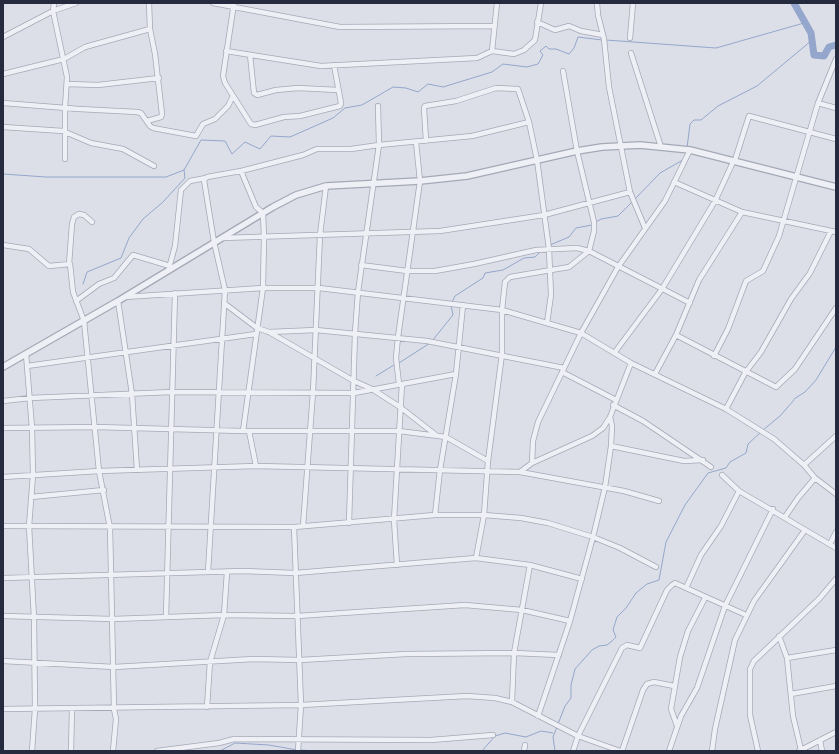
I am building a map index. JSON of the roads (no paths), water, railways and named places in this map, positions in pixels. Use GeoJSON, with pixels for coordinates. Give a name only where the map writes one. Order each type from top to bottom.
{"type":"FeatureCollection","features":[{"type":"Feature","properties":{"kind":"street"},"geometry":{"type":"LineString","coordinates":[[54,3],[53,12],[66,67],[65,159]]}},
{"type":"Feature","properties":{"kind":"street"},"geometry":{"type":"LineString","coordinates":[[3,37],[53,12],[76,3]]}},
{"type":"Feature","properties":{"kind":"street"},"geometry":{"type":"LineString","coordinates":[[147,122],[162,116],[159,78],[150,29],[149,3]]}},
{"type":"Feature","properties":{"kind":"street"},"geometry":{"type":"LineString","coordinates":[[213,3],[233,5],[340,27],[494,26]]}},
{"type":"Feature","properties":{"kind":"street"},"geometry":{"type":"LineString","coordinates":[[492,51],[496,3]]}},
{"type":"Feature","properties":{"kind":"street"},"geometry":{"type":"LineString","coordinates":[[226,51],[300,64],[334,65],[477,58],[492,51],[514,54],[524,50],[535,40],[536,22],[541,3]]}},
{"type":"Feature","properties":{"kind":"street"},"geometry":{"type":"LineString","coordinates":[[597,3],[598,15],[604,37],[609,87],[620,146],[630,192],[645,228]]}},
{"type":"Feature","properties":{"kind":"street"},"geometry":{"type":"LineString","coordinates":[[630,38],[633,3]]}},
{"type":"Feature","properties":{"kind":"street"},"geometry":{"type":"LineString","coordinates":[[233,5],[223,76],[233,96],[251,124],[255,125],[284,117],[300,116],[340,106],[334,65]]}},
{"type":"Feature","properties":{"kind":"street"},"geometry":{"type":"LineString","coordinates":[[536,22],[555,30],[569,26],[604,37]]}},
{"type":"Feature","properties":{"kind":"street"},"geometry":{"type":"LineString","coordinates":[[3,74],[64,59],[86,47],[150,29]]}},
{"type":"Feature","properties":{"kind":"street"},"geometry":{"type":"LineString","coordinates":[[631,53],[661,147]]}},
{"type":"Feature","properties":{"kind":"street"},"geometry":{"type":"LineString","coordinates":[[250,55],[254,93],[257,95],[276,90],[298,88],[338,90]]}},
{"type":"Feature","properties":{"kind":"street"},"geometry":{"type":"LineString","coordinates":[[714,356],[728,329],[746,281],[763,271],[784,220],[818,103],[836,59]]}},
{"type":"Feature","properties":{"kind":"street"},"geometry":{"type":"LineString","coordinates":[[476,558],[484,515],[489,471],[488,461],[502,354],[502,310],[507,278],[550,272],[569,267],[589,251],[595,227],[588,203],[577,151],[563,71]]}},
{"type":"Feature","properties":{"kind":"street"},"geometry":{"type":"LineString","coordinates":[[67,84],[98,85],[159,78]]}},
{"type":"Feature","properties":{"kind":"street"},"geometry":{"type":"LineString","coordinates":[[426,141],[425,106],[456,101],[496,88],[518,89],[529,122],[538,160],[549,249],[551,299],[547,323]]}},
{"type":"Feature","properties":{"kind":"street"},"geometry":{"type":"LineString","coordinates":[[3,103],[137,112],[141,113],[147,122],[154,128],[196,136],[203,124],[212,121],[228,106],[233,96]]}},
{"type":"Feature","properties":{"kind":"street"},"geometry":{"type":"LineString","coordinates":[[818,103],[836,108]]}},
{"type":"Feature","properties":{"kind":"street"},"geometry":{"type":"LineString","coordinates":[[350,523],[355,333],[358,292],[378,145],[378,106]]}},
{"type":"Feature","properties":{"kind":"street"},"geometry":{"type":"LineString","coordinates":[[615,352],[662,289],[715,201],[734,160],[749,116],[836,139]]}},
{"type":"Feature","properties":{"kind":"street"},"geometry":{"type":"LineString","coordinates":[[169,268],[176,239],[182,190],[190,181],[241,171],[303,155],[317,149],[351,148],[472,136],[529,122]]}},
{"type":"Feature","properties":{"kind":"street"},"geometry":{"type":"LineString","coordinates":[[3,126],[65,132],[91,142],[123,149],[154,166]]}},
{"type":"Feature","properties":{"kind":"street"},"geometry":{"type":"LineString","coordinates":[[397,565],[394,520],[400,384],[396,358],[403,297],[420,181],[416,142]]}},
{"type":"Feature","properties":{"kind":"street"},"geometry":{"type":"LineString","coordinates":[[3,367],[126,297],[169,268],[262,213],[296,195],[326,186],[420,181],[483,173],[577,151],[620,146],[661,147],[690,150],[836,187]]}},
{"type":"Feature","properties":{"kind":"street"},"geometry":{"type":"LineString","coordinates":[[532,463],[533,441],[538,422],[581,333],[618,267],[662,206],[690,150]]}},
{"type":"Feature","properties":{"kind":"street"},"geometry":{"type":"LineString","coordinates":[[241,171],[256,207],[262,213],[264,237],[263,288],[243,431]]}},
{"type":"Feature","properties":{"kind":"street"},"geometry":{"type":"LineString","coordinates":[[207,177],[204,183],[214,242],[225,290],[212,527],[208,572]]}},
{"type":"Feature","properties":{"kind":"street"},"geometry":{"type":"LineString","coordinates":[[674,182],[742,212],[834,232],[810,273],[791,299],[761,352],[745,373],[726,409]]}},
{"type":"Feature","properties":{"kind":"street"},"geometry":{"type":"LineString","coordinates":[[303,526],[315,359],[320,235],[326,186]]}},
{"type":"Feature","properties":{"kind":"street"},"geometry":{"type":"LineString","coordinates":[[220,238],[366,234],[413,231],[440,232],[544,215],[630,192]]}},
{"type":"Feature","properties":{"kind":"street"},"geometry":{"type":"LineString","coordinates":[[655,374],[676,335],[699,280],[742,212]]}},
{"type":"Feature","properties":{"kind":"street"},"geometry":{"type":"LineString","coordinates":[[92,222],[84,215],[79,214],[74,217],[72,224],[69,264],[71,266],[71,280],[76,301],[84,321],[100,471],[110,528],[114,708],[116,729],[113,751]]}},
{"type":"Feature","properties":{"kind":"street"},"geometry":{"type":"LineString","coordinates":[[3,245],[29,249],[49,266],[69,264]]}},
{"type":"Feature","properties":{"kind":"street"},"geometry":{"type":"LineString","coordinates":[[362,265],[407,271],[445,270],[536,250],[573,248],[589,251],[690,303]]}},
{"type":"Feature","properties":{"kind":"street"},"geometry":{"type":"LineString","coordinates":[[76,301],[99,284],[114,278],[133,255],[169,268]]}},
{"type":"Feature","properties":{"kind":"street"},"geometry":{"type":"LineString","coordinates":[[126,297],[263,288],[319,288],[502,310],[581,333],[631,362],[726,409],[774,439],[804,465],[816,478],[836,494]]}},
{"type":"Feature","properties":{"kind":"street"},"geometry":{"type":"LineString","coordinates":[[166,617],[167,528],[170,428],[175,346],[175,294]]}},
{"type":"Feature","properties":{"kind":"street"},"geometry":{"type":"LineString","coordinates":[[118,301],[132,394],[137,470]]}},
{"type":"Feature","properties":{"kind":"street"},"geometry":{"type":"LineString","coordinates":[[224,303],[257,328],[269,332],[354,381],[372,389],[400,407],[437,436]]}},
{"type":"Feature","properties":{"kind":"street"},"geometry":{"type":"LineString","coordinates":[[435,515],[440,470],[456,374],[463,305]]}},
{"type":"Feature","properties":{"kind":"street"},"geometry":{"type":"LineString","coordinates":[[676,335],[773,388],[778,387],[795,369],[836,308]]}},
{"type":"Feature","properties":{"kind":"street"},"geometry":{"type":"LineString","coordinates":[[269,332],[316,330],[398,337],[502,354],[563,370],[616,400]]}},
{"type":"Feature","properties":{"kind":"street"},"geometry":{"type":"LineString","coordinates":[[27,366],[256,334]]}},
{"type":"Feature","properties":{"kind":"street"},"geometry":{"type":"LineString","coordinates":[[26,354],[32,428],[32,475],[29,526],[34,618],[35,709],[32,751]]}},
{"type":"Feature","properties":{"kind":"street"},"geometry":{"type":"LineString","coordinates":[[520,472],[532,463],[592,436],[603,428],[610,417],[613,405],[631,362]]}},
{"type":"Feature","properties":{"kind":"street"},"geometry":{"type":"LineString","coordinates":[[3,401],[30,398],[172,392],[248,391],[354,393],[456,374]]}},
{"type":"Feature","properties":{"kind":"street"},"geometry":{"type":"LineString","coordinates":[[613,405],[643,421],[703,460],[711,467]]}},
{"type":"Feature","properties":{"kind":"street"},"geometry":{"type":"LineString","coordinates":[[538,716],[570,621],[593,537],[605,487],[613,434],[610,417]]}},
{"type":"Feature","properties":{"kind":"street"},"geometry":{"type":"LineString","coordinates":[[3,428],[134,427],[243,431],[399,431],[446,437],[488,461]]}},
{"type":"Feature","properties":{"kind":"street"},"geometry":{"type":"LineString","coordinates":[[249,431],[256,466]]}},
{"type":"Feature","properties":{"kind":"street"},"geometry":{"type":"LineString","coordinates":[[804,465],[836,436]]}},
{"type":"Feature","properties":{"kind":"street"},"geometry":{"type":"LineString","coordinates":[[611,446],[684,461],[703,460]]}},
{"type":"Feature","properties":{"kind":"street"},"geometry":{"type":"LineString","coordinates":[[3,477],[100,471],[256,466],[520,472],[605,487],[659,501]]}},
{"type":"Feature","properties":{"kind":"street"},"geometry":{"type":"LineString","coordinates":[[722,475],[739,491],[773,509],[836,548]]}},
{"type":"Feature","properties":{"kind":"street"},"geometry":{"type":"LineString","coordinates":[[785,517],[798,498],[816,478]]}},
{"type":"Feature","properties":{"kind":"street"},"geometry":{"type":"LineString","coordinates":[[31,497],[104,490]]}},
{"type":"Feature","properties":{"kind":"street"},"geometry":{"type":"LineString","coordinates":[[686,588],[701,555],[721,526],[739,491]]}},
{"type":"Feature","properties":{"kind":"street"},"geometry":{"type":"LineString","coordinates":[[669,751],[677,726],[697,688],[725,606],[773,509]]}},
{"type":"Feature","properties":{"kind":"street"},"geometry":{"type":"LineString","coordinates":[[3,526],[110,528],[294,527],[394,520],[435,515],[484,515],[520,518],[548,523],[593,537],[620,548],[656,567]]}},
{"type":"Feature","properties":{"kind":"street"},"geometry":{"type":"LineString","coordinates":[[294,527],[302,705],[298,750]]}},
{"type":"Feature","properties":{"kind":"street"},"geometry":{"type":"LineString","coordinates":[[712,751],[715,729],[733,646],[746,615],[754,601],[805,530]]}},
{"type":"Feature","properties":{"kind":"street"},"geometry":{"type":"LineString","coordinates":[[830,544],[836,532]]}},
{"type":"Feature","properties":{"kind":"street"},"geometry":{"type":"LineString","coordinates":[[3,578],[208,572],[295,573],[476,558],[530,566],[582,579]]}},
{"type":"Feature","properties":{"kind":"street"},"geometry":{"type":"LineString","coordinates":[[512,702],[514,653],[530,566]]}},
{"type":"Feature","properties":{"kind":"street"},"geometry":{"type":"LineString","coordinates":[[207,707],[210,662],[224,615],[227,572]]}},
{"type":"Feature","properties":{"kind":"street"},"geometry":{"type":"LineString","coordinates":[[758,751],[750,715],[750,669],[754,661],[819,599],[836,579]]}},
{"type":"Feature","properties":{"kind":"street"},"geometry":{"type":"LineString","coordinates":[[573,751],[578,736],[622,648],[628,646],[640,648],[667,590],[672,585],[676,583],[705,598],[746,615]]}},
{"type":"Feature","properties":{"kind":"street"},"geometry":{"type":"LineString","coordinates":[[677,726],[672,709],[674,686],[680,657],[688,631],[705,598]]}},
{"type":"Feature","properties":{"kind":"street"},"geometry":{"type":"LineString","coordinates":[[3,616],[113,619],[224,615],[297,616],[465,605],[522,610],[570,621]]}},
{"type":"Feature","properties":{"kind":"street"},"geometry":{"type":"LineString","coordinates":[[779,636],[786,658],[793,716],[800,750],[836,732]]}},
{"type":"Feature","properties":{"kind":"street"},"geometry":{"type":"LineString","coordinates":[[786,658],[836,650]]}},
{"type":"Feature","properties":{"kind":"street"},"geometry":{"type":"LineString","coordinates":[[3,661],[114,667],[254,659],[300,660],[406,654],[514,653],[559,655]]}},
{"type":"Feature","properties":{"kind":"street"},"geometry":{"type":"LineString","coordinates":[[3,709],[302,705],[467,696],[495,698],[512,702],[578,736],[621,751],[643,690],[648,684],[654,682],[674,686]]}},
{"type":"Feature","properties":{"kind":"street"},"geometry":{"type":"LineString","coordinates":[[791,694],[836,686]]}},
{"type":"Feature","properties":{"kind":"street"},"geometry":{"type":"LineString","coordinates":[[71,751],[72,709]]}},
{"type":"Feature","properties":{"kind":"street"},"geometry":{"type":"LineString","coordinates":[[157,751],[219,743],[234,739],[432,740],[493,735]]}},
{"type":"Feature","properties":{"kind":"street"},"geometry":{"type":"LineString","coordinates":[[820,740],[822,751]]}},
{"type":"Feature","properties":{"kind":"street"},"geometry":{"type":"LineString","coordinates":[[524,751],[525,746]]}},
{"type":"Feature","properties":{"kind":"waterway"},"geometry":{"type":"LineString","coordinates":[[794,3],[811,33],[814,55],[824,56],[829,47],[836,45]]}},
{"type":"Feature","properties":{"kind":"waterway"},"geometry":{"type":"LineString","coordinates":[[606,40],[716,48],[804,23]]}},
{"type":"Feature","properties":{"kind":"waterway"},"geometry":{"type":"LineString","coordinates":[[3,174],[46,177],[166,177],[184,170],[201,140],[225,141],[232,154],[245,142],[260,149],[271,136],[290,137],[333,118],[345,108],[362,105],[393,87],[406,88],[418,92],[428,84],[443,87],[492,72],[503,64],[527,67],[538,64],[543,55],[540,51],[546,46],[549,49],[556,49],[569,54],[574,48],[578,37],[602,40]]}},
{"type":"Feature","properties":{"kind":"waterway"},"geometry":{"type":"LineString","coordinates":[[687,148],[690,124],[694,120],[701,120],[718,106],[757,86],[811,41]]}},
{"type":"Feature","properties":{"kind":"waterway"},"geometry":{"type":"LineString","coordinates":[[635,199],[660,173],[683,160]]}},
{"type":"Feature","properties":{"kind":"waterway"},"geometry":{"type":"LineString","coordinates":[[83,284],[87,272],[121,258],[129,238],[143,219],[163,202],[185,178],[184,170]]}},
{"type":"Feature","properties":{"kind":"waterway"},"geometry":{"type":"LineString","coordinates":[[596,222],[601,219],[618,216],[632,202]]}},
{"type":"Feature","properties":{"kind":"waterway"},"geometry":{"type":"LineString","coordinates":[[550,245],[569,237],[576,228],[592,225]]}},
{"type":"Feature","properties":{"kind":"waterway"},"geometry":{"type":"LineString","coordinates":[[452,302],[455,296],[483,278],[485,273],[503,270],[524,258],[535,257],[541,251]]}},
{"type":"Feature","properties":{"kind":"waterway"},"geometry":{"type":"LineString","coordinates":[[432,341],[453,315],[451,305]]}},
{"type":"Feature","properties":{"kind":"waterway"},"geometry":{"type":"LineString","coordinates":[[399,363],[430,343]]}},
{"type":"Feature","properties":{"kind":"waterway"},"geometry":{"type":"LineString","coordinates":[[794,399],[805,392],[816,380],[836,347]]}},
{"type":"Feature","properties":{"kind":"waterway"},"geometry":{"type":"LineString","coordinates":[[376,376],[394,365]]}},
{"type":"Feature","properties":{"kind":"waterway"},"geometry":{"type":"LineString","coordinates":[[763,430],[780,416],[794,400]]}},
{"type":"Feature","properties":{"kind":"waterway"},"geometry":{"type":"LineString","coordinates":[[558,724],[565,706],[571,698],[571,685],[575,669],[592,650],[599,646],[607,645],[616,637],[613,630],[617,617],[626,608],[636,593],[647,584],[659,580],[666,542],[685,505],[708,473],[726,468],[730,462],[746,453],[748,444],[761,432]]}},
{"type":"Feature","properties":{"kind":"waterway"},"geometry":{"type":"LineString","coordinates":[[555,751],[553,737],[557,727]]}},
{"type":"Feature","properties":{"kind":"waterway"},"geometry":{"type":"LineString","coordinates":[[482,751],[495,736],[505,733],[526,737],[541,731],[553,733]]}},
{"type":"Feature","properties":{"kind":"waterway"},"geometry":{"type":"LineString","coordinates":[[220,751],[235,743],[269,745],[297,750]]}},
{"type":"Feature","properties":{"kind":"waterway"},"geometry":{"type":"LineString","coordinates":[[300,750],[315,751]]}}]}
